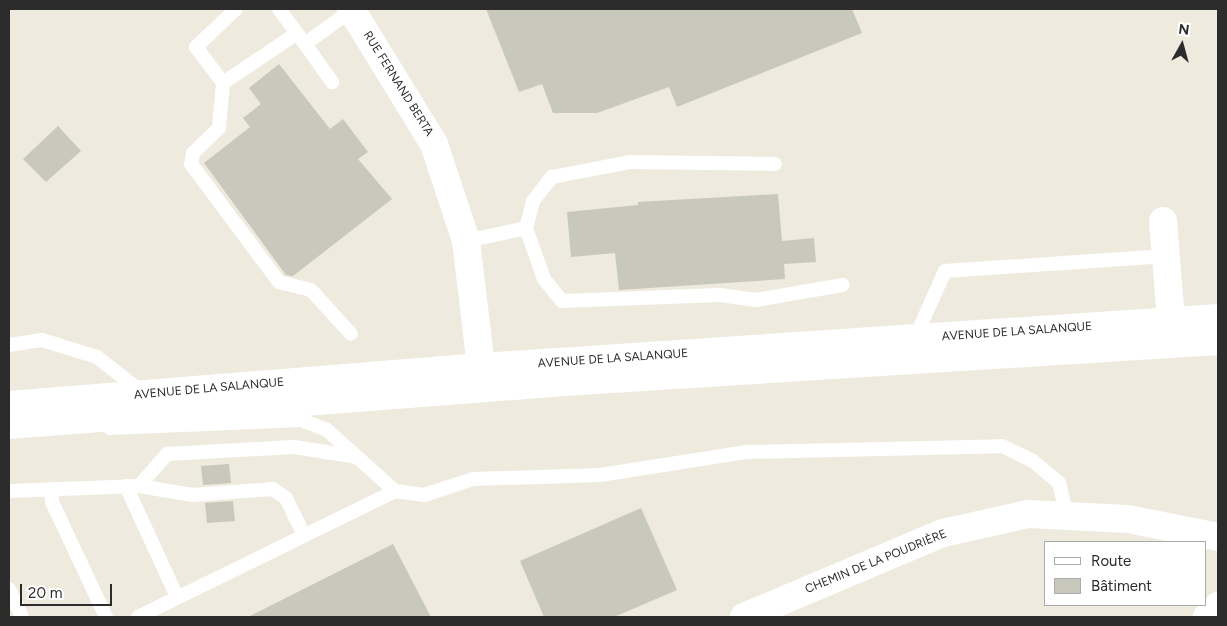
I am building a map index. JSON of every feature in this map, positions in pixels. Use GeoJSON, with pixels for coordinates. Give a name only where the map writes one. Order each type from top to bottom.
{"type":"FeatureCollection","features":[{"type":"Feature","properties":{"kind":"main road","name":"RUE FERNAND BERTA"},"geometry":{"type":"LineString","coordinates":[[351,10],[434,144],[466,240],[481,367]]}},
{"type":"Feature","properties":{"kind":"main road"},"geometry":{"type":"LineString","coordinates":[[1163,221],[1171,321]]}},
{"type":"Feature","properties":{"kind":"main road","name":"AVENUE DE LA SALANQUE"},"geometry":{"type":"LineString","coordinates":[[9,404],[481,367],[1218,318]]}},
{"type":"Feature","properties":{"kind":"main road","name":"AVENUE DE LA SALANQUE"},"geometry":{"type":"LineString","coordinates":[[9,424],[554,383],[1218,341]]}},
{"type":"Feature","properties":{"kind":"main road","name":"CHEMIN DE LA POUDRIÈRE"},"geometry":{"type":"LineString","coordinates":[[744,617],[943,533],[1028,514],[1067,514],[1128,519],[1218,537]]}},
{"type":"Feature","properties":{"kind":"main road"},"geometry":{"type":"LineString","coordinates":[[1207,617],[1218,606]]}},
{"type":"Feature","properties":{"kind":"lane"},"geometry":{"type":"LineString","coordinates":[[236,9],[196,47],[223,83],[219,128],[193,153],[191,164],[280,282],[311,290],[351,334]]}},
{"type":"Feature","properties":{"kind":"lane"},"geometry":{"type":"LineString","coordinates":[[279,9],[332,82]]}},
{"type":"Feature","properties":{"kind":"lane"},"geometry":{"type":"LineString","coordinates":[[305,44],[351,10]]}},
{"type":"Feature","properties":{"kind":"lane"},"geometry":{"type":"LineString","coordinates":[[223,83],[297,33]]}},
{"type":"Feature","properties":{"kind":"lane"},"geometry":{"type":"LineString","coordinates":[[776,164],[630,162],[552,177],[533,201],[526,228],[544,279],[562,301],[720,295],[756,300],[843,285]]}},
{"type":"Feature","properties":{"kind":"lane"},"geometry":{"type":"LineString","coordinates":[[466,240],[526,228]]}},
{"type":"Feature","properties":{"kind":"lane"},"geometry":{"type":"LineString","coordinates":[[916,338],[944,271],[1166,256]]}},
{"type":"Feature","properties":{"kind":"lane"},"geometry":{"type":"LineString","coordinates":[[9,345],[42,340],[97,357],[144,394]]}},
{"type":"Feature","properties":{"kind":"lane"},"geometry":{"type":"LineString","coordinates":[[37,422],[131,430],[301,420],[327,430],[395,491]]}},
{"type":"Feature","properties":{"kind":"lane"},"geometry":{"type":"LineString","coordinates":[[138,617],[395,491],[424,495],[474,478],[600,475],[747,452],[1002,446],[1033,461],[1059,483],[1067,514]]}},
{"type":"Feature","properties":{"kind":"lane"},"geometry":{"type":"LineString","coordinates":[[132,486],[167,454],[294,447],[357,457]]}},
{"type":"Feature","properties":{"kind":"lane"},"geometry":{"type":"LineString","coordinates":[[132,486],[177,597]]}},
{"type":"Feature","properties":{"kind":"lane"},"geometry":{"type":"LineString","coordinates":[[9,491],[132,486],[192,495],[273,489],[286,498],[304,535]]}},
{"type":"Feature","properties":{"kind":"lane"},"geometry":{"type":"LineString","coordinates":[[51,489],[52,502],[106,617]]}},
{"type":"Feature","properties":{"kind":"lane"},"geometry":{"type":"LineString","coordinates":[[9,589],[22,617]]}},
{"type":"Feature","properties":{"kind":"building"},"geometry":{"type":"Polygon","coordinates":[[[486,9],[852,9],[862,33],[677,107],[669,87],[597,113],[553,113],[542,84],[519,92],[486,9]]]}},
{"type":"Feature","properties":{"kind":"building"},"geometry":{"type":"Polygon","coordinates":[[[279,64],[330,129],[343,119],[368,152],[358,159],[392,199],[293,276],[286,275],[204,163],[250,127],[243,118],[261,104],[249,88],[279,64]]]}},
{"type":"Feature","properties":{"kind":"building"},"geometry":{"type":"Polygon","coordinates":[[[58,126],[81,151],[46,182],[23,159],[58,126]]]}},
{"type":"Feature","properties":{"kind":"building"},"geometry":{"type":"Polygon","coordinates":[[[778,194],[782,241],[814,238],[816,262],[784,264],[785,279],[619,290],[615,253],[571,257],[567,212],[638,205],[638,202],[778,194]]]}},
{"type":"Feature","properties":{"kind":"building"},"geometry":{"type":"Polygon","coordinates":[[[229,464],[231,483],[203,485],[201,466],[229,464]]]}},
{"type":"Feature","properties":{"kind":"building"},"geometry":{"type":"Polygon","coordinates":[[[233,501],[235,521],[207,523],[205,503],[233,501]]]}},
{"type":"Feature","properties":{"kind":"building"},"geometry":{"type":"Polygon","coordinates":[[[641,508],[677,590],[614,617],[544,617],[520,561],[641,508]]]}},
{"type":"Feature","properties":{"kind":"building"},"geometry":{"type":"Polygon","coordinates":[[[393,544],[431,617],[248,617],[393,544]]]}}]}
